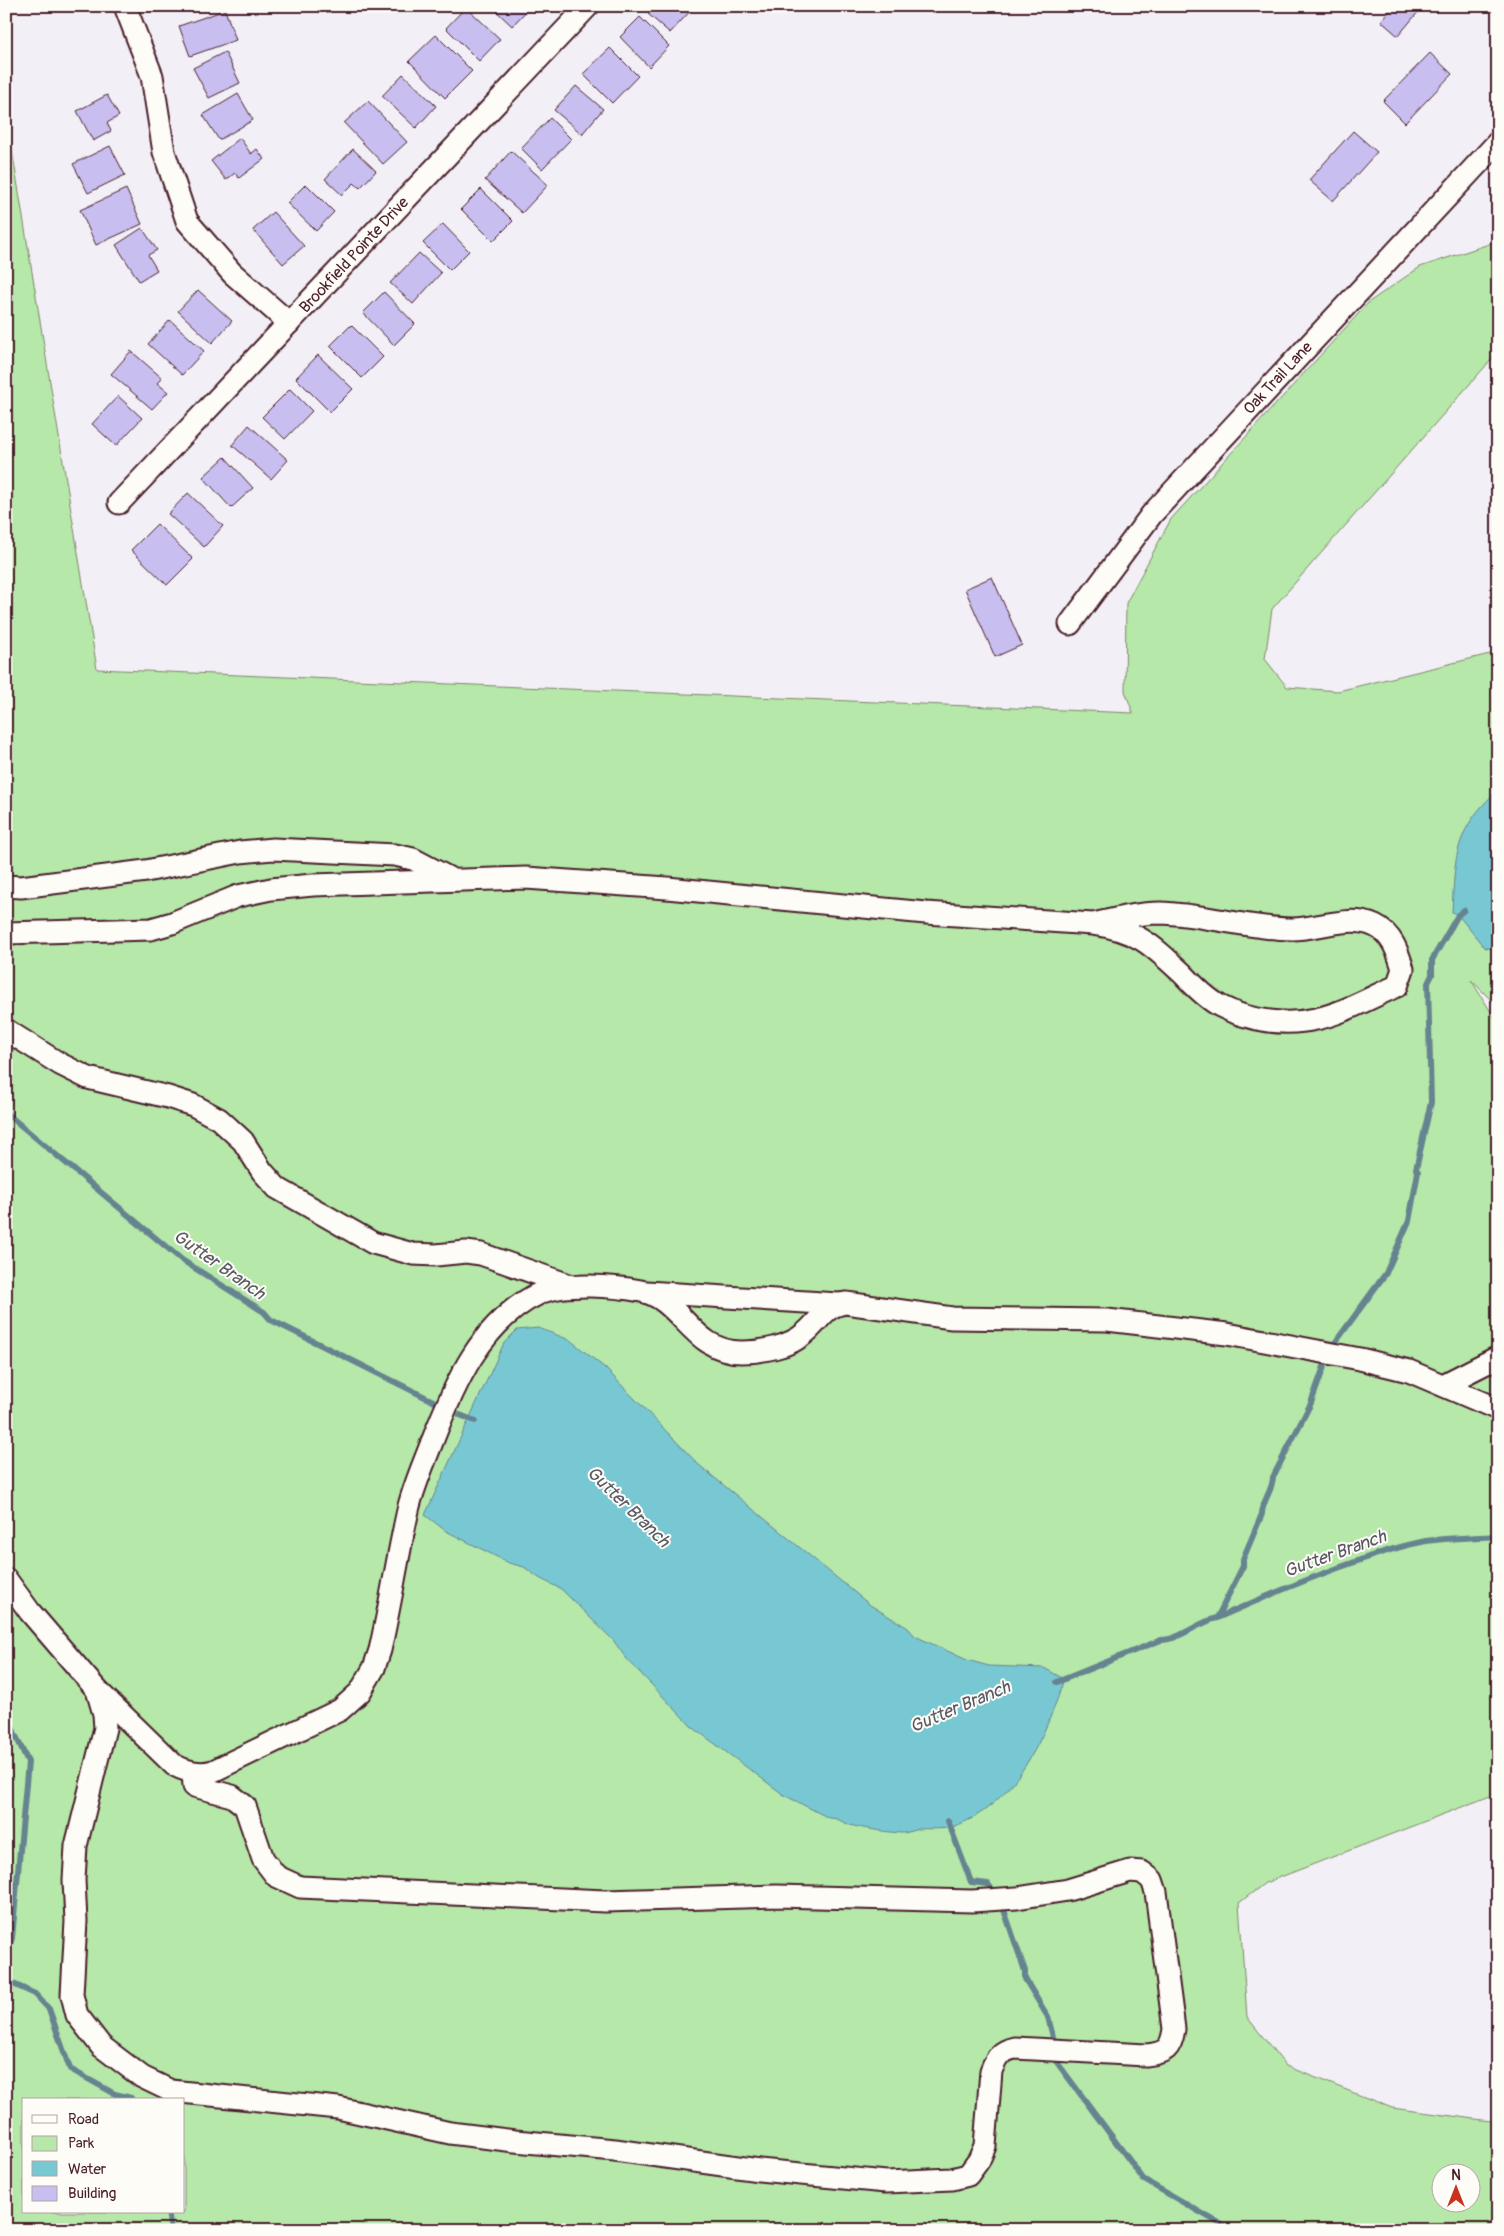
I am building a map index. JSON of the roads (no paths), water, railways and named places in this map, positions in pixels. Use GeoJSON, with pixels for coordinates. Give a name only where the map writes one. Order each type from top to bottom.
{"type":"FeatureCollection","features":[{"type":"Feature","properties":{"kind":"street"},"geometry":{"type":"LineString","coordinates":[[125,6],[152,76],[164,152],[187,221],[232,273],[289,323]]}},
{"type":"Feature","properties":{"kind":"street","name":"Brookfield Pointe Drive"},"geometry":{"type":"LineString","coordinates":[[119,503],[588,6]]}},
{"type":"Feature","properties":{"kind":"street","name":"Oak Trail Lane"},"geometry":{"type":"LineString","coordinates":[[1070,624],[1152,514],[1498,142]]}},
{"type":"Feature","properties":{"kind":"street"},"geometry":{"type":"LineString","coordinates":[[6,886],[21,887],[146,871],[240,852],[273,849],[395,855],[412,860],[452,880]]}},
{"type":"Feature","properties":{"kind":"street"},"geometry":{"type":"LineString","coordinates":[[6,933],[151,929],[238,896],[271,889],[313,885],[526,878],[648,887],[926,913],[1117,927],[1139,936],[1160,952],[1202,993],[1220,1006],[1243,1016],[1269,1022],[1298,1023],[1339,1012],[1397,986],[1403,969],[1393,942],[1377,927],[1362,922],[1346,922],[1292,929],[1161,913],[1134,914],[1093,924]]}},
{"type":"Feature","properties":{"kind":"street"},"geometry":{"type":"LineString","coordinates":[[6,1030],[60,1064],[88,1078],[168,1096],[193,1105],[219,1119],[243,1141],[262,1171],[277,1188],[373,1243],[413,1254],[436,1255],[466,1252],[481,1254],[574,1287]]}},
{"type":"Feature","properties":{"kind":"street"},"geometry":{"type":"LineString","coordinates":[[6,1579],[30,1612],[97,1690],[174,1764],[193,1773],[203,1774],[213,1771],[250,1755],[340,1710],[360,1692],[374,1668],[380,1650],[409,1506],[419,1472],[448,1399],[465,1367],[500,1321],[540,1293],[556,1288],[574,1287],[859,1305],[952,1318],[1107,1320],[1227,1334],[1360,1359],[1409,1371],[1498,1408]]}},
{"type":"Feature","properties":{"kind":"street"},"geometry":{"type":"LineString","coordinates":[[642,1292],[654,1297],[671,1309],[698,1336],[709,1344],[724,1350],[741,1352],[780,1346],[797,1339],[806,1333],[824,1312],[838,1304]]}},
{"type":"Feature","properties":{"kind":"street"},"geometry":{"type":"LineString","coordinates":[[1443,1385],[1498,1357]]}},
{"type":"Feature","properties":{"kind":"street"},"geometry":{"type":"LineString","coordinates":[[97,1690],[104,1714],[105,1728],[76,1846],[74,1880],[76,1920],[72,1995],[77,2015],[102,2046],[142,2077],[171,2092],[338,2108],[450,2132],[514,2141],[615,2150],[759,2170],[886,2182],[952,2179],[968,2174],[979,2160],[985,2146],[991,2072],[995,2060],[1004,2050],[1015,2048],[1146,2055],[1161,2054],[1172,2043],[1174,2029],[1156,1892],[1152,1880],[1142,1872],[1130,1871],[1068,1890],[1017,1898],[972,1901],[777,1896],[605,1900],[300,1887],[276,1876],[263,1859],[245,1806],[232,1796],[194,1786],[193,1773]]}},
{"type":"Feature","properties":{"kind":"water"},"geometry":{"type":"Polygon","coordinates":[[[1498,790],[1498,951],[1484,947],[1458,915],[1452,912],[1456,859],[1465,831],[1484,804],[1498,790]]]}},
{"type":"Feature","properties":{"kind":"water"},"geometry":{"type":"Polygon","coordinates":[[[538,1328],[570,1340],[605,1368],[699,1465],[870,1605],[908,1628],[915,1636],[967,1660],[989,1666],[1044,1668],[1064,1679],[1057,1701],[1037,1746],[1010,1786],[993,1803],[974,1817],[952,1827],[918,1829],[905,1833],[861,1828],[829,1818],[784,1795],[691,1726],[626,1658],[613,1640],[561,1589],[539,1578],[524,1567],[509,1563],[446,1531],[425,1515],[504,1343],[517,1330],[538,1328]]]}},
{"type":"Feature","properties":{"kind":"waterway"},"geometry":{"type":"LineString","coordinates":[[1332,1347],[1386,1273],[1409,1221],[1418,1172],[1416,1169],[1431,1102],[1428,983],[1432,975],[1432,960],[1458,915],[1464,910]]}},
{"type":"Feature","properties":{"kind":"waterway","name":"Gutter Branch"},"geometry":{"type":"LineString","coordinates":[[6,1113],[182,1260],[264,1312],[271,1320],[439,1404]]}},
{"type":"Feature","properties":{"kind":"waterway"},"geometry":{"type":"LineString","coordinates":[[1217,1618],[1243,1566],[1243,1559],[1262,1514],[1273,1477],[1311,1403],[1326,1361]]}},
{"type":"Feature","properties":{"kind":"waterway","name":"Gutter Branch"},"geometry":{"type":"LineString","coordinates":[[460,1415],[475,1421]]}},
{"type":"Feature","properties":{"kind":"waterway","name":"Gutter Branch"},"geometry":{"type":"LineString","coordinates":[[1057,1682],[1161,1640],[1175,1637],[1267,1596],[1379,1553],[1426,1541],[1498,1536]]}},
{"type":"Feature","properties":{"kind":"waterway"},"geometry":{"type":"LineString","coordinates":[[6,1709],[9,1721],[28,1762],[12,1938],[6,1955]]}},
{"type":"Feature","properties":{"kind":"waterway"},"geometry":{"type":"LineString","coordinates":[[948,1821],[971,1882],[988,1884],[994,1892]]}},
{"type":"Feature","properties":{"kind":"waterway"},"geometry":{"type":"LineString","coordinates":[[1004,1910],[1025,1971],[1025,1979],[1048,2017],[1055,2045]]}},
{"type":"Feature","properties":{"kind":"waterway"},"geometry":{"type":"LineString","coordinates":[[6,1972],[9,1982],[35,1994],[49,2009],[70,2069],[115,2094],[131,2098]]}},
{"type":"Feature","properties":{"kind":"waterway"},"geometry":{"type":"LineString","coordinates":[[1056,2061],[1144,2180],[1231,2230]]}},
{"type":"Feature","properties":{"kind":"waterway"},"geometry":{"type":"LineString","coordinates":[[168,2214],[171,2230]]}}]}
